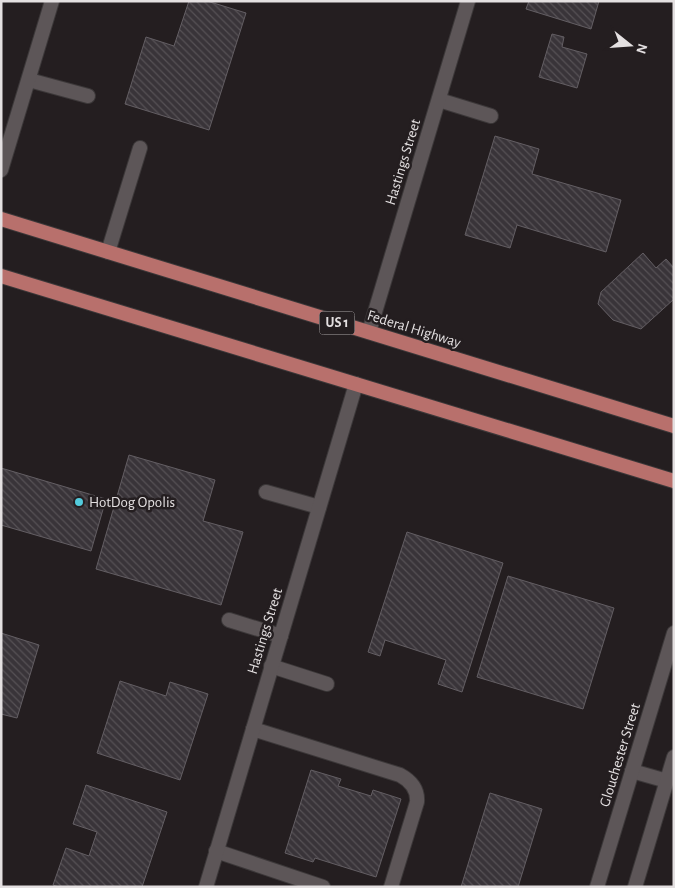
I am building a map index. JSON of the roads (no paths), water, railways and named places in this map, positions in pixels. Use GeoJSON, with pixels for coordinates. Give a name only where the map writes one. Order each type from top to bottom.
{"type":"FeatureCollection","features":[{"type":"Feature","properties":{"kind":"main road","name":"Federal Highway"},"geometry":{"type":"LineString","coordinates":[[1,219],[674,426]]}},
{"type":"Feature","properties":{"kind":"main road"},"geometry":{"type":"LineString","coordinates":[[1,276],[674,481]]}},
{"type":"Feature","properties":{"kind":"main road"},"geometry":{"type":"LineString","coordinates":[[646,472],[674,470]]}},
{"type":"Feature","properties":{"kind":"street"},"geometry":{"type":"LineString","coordinates":[[1,170],[52,1]]}},
{"type":"Feature","properties":{"kind":"street","name":"Hastings Street"},"geometry":{"type":"LineString","coordinates":[[369,332],[468,1]]}},
{"type":"Feature","properties":{"kind":"street"},"geometry":{"type":"LineString","coordinates":[[29,80],[88,96]]}},
{"type":"Feature","properties":{"kind":"street"},"geometry":{"type":"LineString","coordinates":[[438,100],[491,116]]}},
{"type":"Feature","properties":{"kind":"street"},"geometry":{"type":"LineString","coordinates":[[108,252],[140,148]]}},
{"type":"Feature","properties":{"kind":"street","name":"Hastings Street"},"geometry":{"type":"LineString","coordinates":[[206,887],[356,384]]}},
{"type":"Feature","properties":{"kind":"street"},"geometry":{"type":"LineString","coordinates":[[266,492],[319,507]]}},
{"type":"Feature","properties":{"kind":"street"},"geometry":{"type":"LineString","coordinates":[[229,620],[281,636]]}},
{"type":"Feature","properties":{"kind":"street","name":"Glouchester Street"},"geometry":{"type":"LineString","coordinates":[[597,887],[674,633]]}},
{"type":"Feature","properties":{"kind":"street"},"geometry":{"type":"LineString","coordinates":[[271,666],[327,684]]}},
{"type":"Feature","properties":{"kind":"street"},"geometry":{"type":"LineString","coordinates":[[253,729],[408,779],[414,787],[417,802],[391,887]]}},
{"type":"Feature","properties":{"kind":"street"},"geometry":{"type":"LineString","coordinates":[[635,887],[674,758]]}},
{"type":"Feature","properties":{"kind":"street"},"geometry":{"type":"LineString","coordinates":[[632,771],[667,782]]}},
{"type":"Feature","properties":{"kind":"street"},"geometry":{"type":"LineString","coordinates":[[216,851],[323,887]]}},
{"type":"Feature","properties":{"kind":"place","name":"HotDog Opolis"},"geometry":{"type":"Point","coordinates":[79,502]}}]}
